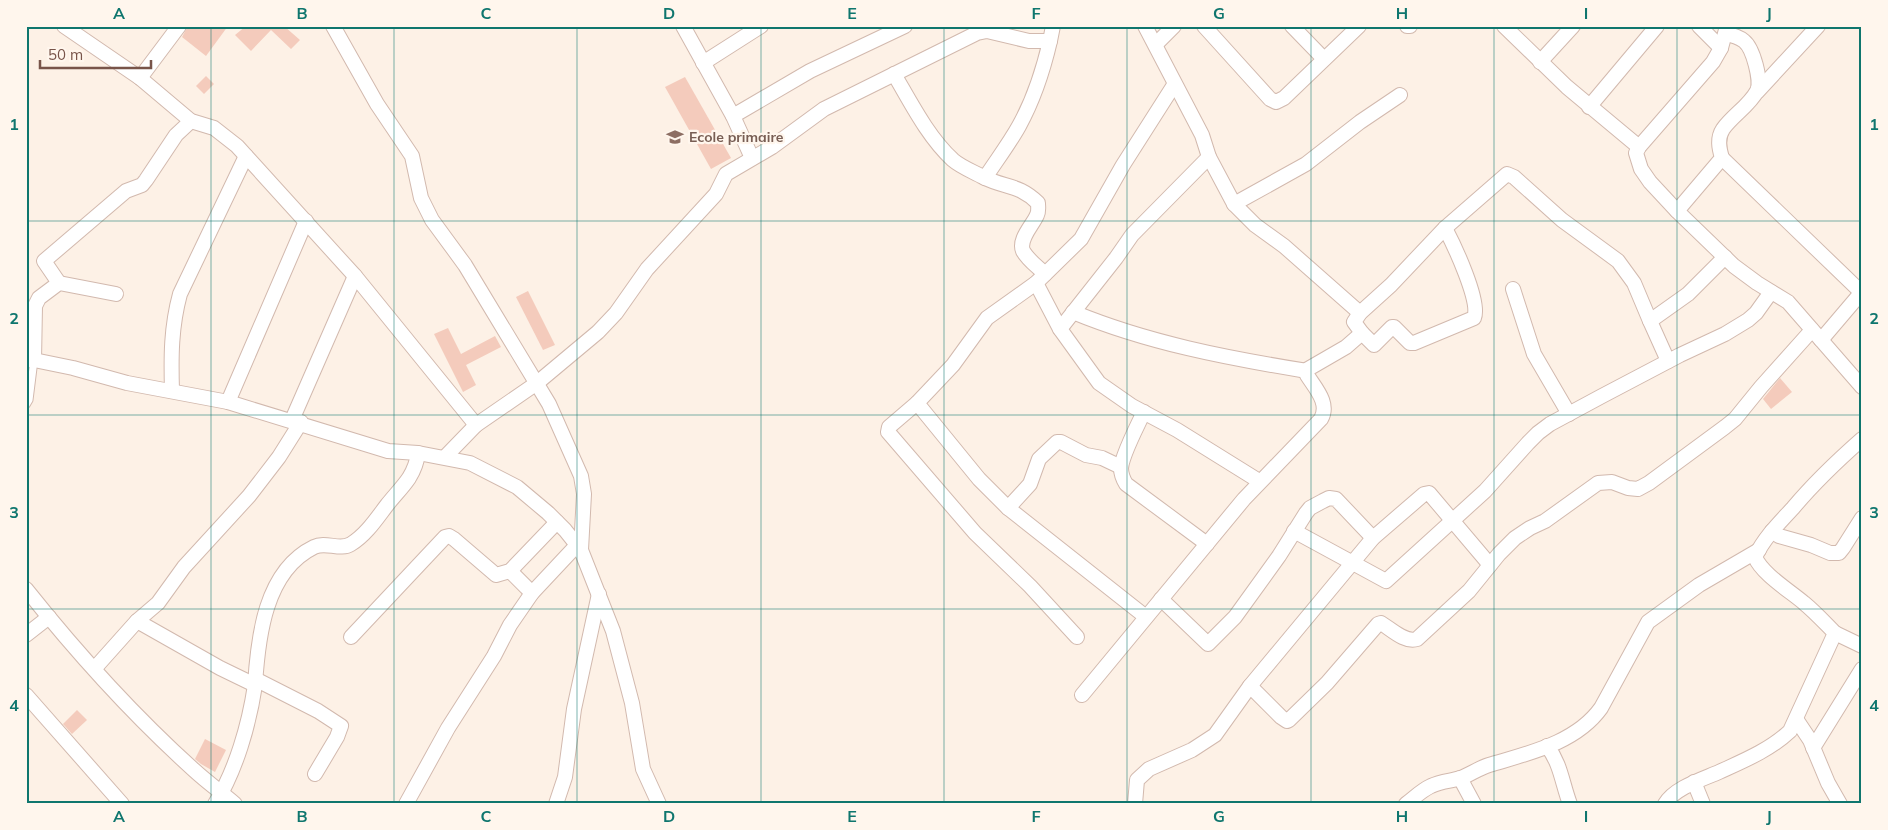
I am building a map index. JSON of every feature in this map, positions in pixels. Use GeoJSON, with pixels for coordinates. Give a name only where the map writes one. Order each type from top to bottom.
{"type":"FeatureCollection","features":[{"type":"Feature","properties":{"kind":"street"},"geometry":{"type":"LineString","coordinates":[[64,26],[140,78],[191,121],[214,128],[237,146],[356,276],[476,425]]}},
{"type":"Feature","properties":{"kind":"street"},"geometry":{"type":"LineString","coordinates":[[140,78],[179,26]]}},
{"type":"Feature","properties":{"kind":"street"},"geometry":{"type":"LineString","coordinates":[[332,26],[377,104],[412,156],[421,198],[432,220],[465,265],[549,404],[581,476],[584,494],[579,548],[532,593],[510,625],[494,656],[448,728],[406,804]]}},
{"type":"Feature","properties":{"kind":"street"},"geometry":{"type":"LineString","coordinates":[[684,26],[733,116],[752,158]]}},
{"type":"Feature","properties":{"kind":"street"},"geometry":{"type":"LineString","coordinates":[[703,63],[761,26]]}},
{"type":"Feature","properties":{"kind":"street"},"geometry":{"type":"LineString","coordinates":[[733,116],[810,71],[905,26]]}},
{"type":"Feature","properties":{"kind":"street"},"geometry":{"type":"LineString","coordinates":[[985,178],[1028,110],[1044,67],[1052,26]]}},
{"type":"Feature","properties":{"kind":"street"},"geometry":{"type":"LineString","coordinates":[[1145,26],[1156,44],[1174,85],[1202,135],[1209,156],[1234,204],[1255,225],[1284,246],[1360,313]]}},
{"type":"Feature","properties":{"kind":"street"},"geometry":{"type":"LineString","coordinates":[[1156,44],[1174,26]]}},
{"type":"Feature","properties":{"kind":"street"},"geometry":{"type":"LineString","coordinates":[[1204,26],[1270,99],[1276,102],[1284,98],[1359,26]]}},
{"type":"Feature","properties":{"kind":"street"},"geometry":{"type":"LineString","coordinates":[[1292,26],[1324,59]]}},
{"type":"Feature","properties":{"kind":"street"},"geometry":{"type":"LineString","coordinates":[[1504,26],[1589,107],[1639,147]]}},
{"type":"Feature","properties":{"kind":"street"},"geometry":{"type":"LineString","coordinates":[[1540,62],[1573,26]]}},
{"type":"Feature","properties":{"kind":"street"},"geometry":{"type":"LineString","coordinates":[[1589,107],[1657,26]]}},
{"type":"Feature","properties":{"kind":"street"},"geometry":{"type":"LineString","coordinates":[[1699,26],[1721,48]]}},
{"type":"Feature","properties":{"kind":"street"},"geometry":{"type":"LineString","coordinates":[[1250,686],[1287,721],[1327,683],[1378,624],[1381,623],[1407,639],[1416,639],[1469,591],[1515,538],[1536,524],[1545,521],[1598,483],[1612,482],[1628,488],[1638,489],[1660,476],[1735,419],[1761,387],[1861,293],[1722,158],[1719,139],[1723,129],[1818,26]]}},
{"type":"Feature","properties":{"kind":"street"},"geometry":{"type":"LineString","coordinates":[[445,457],[476,425],[537,383],[598,332],[616,313],[647,269],[716,194],[726,174],[824,109],[894,74],[974,30],[1029,41],[1050,41]]}},
{"type":"Feature","properties":{"kind":"street"},"geometry":{"type":"LineString","coordinates":[[1756,93],[1758,80],[1752,52],[1745,41],[1727,30],[1721,48],[1713,62],[1639,147],[1636,153],[1641,169],[1650,182],[1677,211],[1725,258],[1756,283],[1788,302],[1862,387]]}},
{"type":"Feature","properties":{"kind":"street"},"geometry":{"type":"LineString","coordinates":[[894,74],[926,128],[954,160],[985,178],[1015,187],[1038,203],[1038,213],[1026,234],[1022,246],[1024,252],[1041,278],[1060,329],[1099,383],[1120,398],[1259,481]]}},
{"type":"Feature","properties":{"kind":"street"},"geometry":{"type":"LineString","coordinates":[[1077,637],[1030,586],[975,533],[888,432],[889,426],[918,403],[952,365],[987,318],[1041,278],[1070,250],[1089,228],[1123,166],[1174,85]]}},
{"type":"Feature","properties":{"kind":"street"},"geometry":{"type":"LineString","coordinates":[[1234,204],[1306,164],[1360,122],[1400,95]]}},
{"type":"Feature","properties":{"kind":"street"},"geometry":{"type":"LineString","coordinates":[[59,284],[44,261],[126,190],[142,185],[176,135],[191,121]]}},
{"type":"Feature","properties":{"kind":"street"},"geometry":{"type":"LineString","coordinates":[[172,391],[171,336],[180,294],[246,156]]}},
{"type":"Feature","properties":{"kind":"street"},"geometry":{"type":"LineString","coordinates":[[1060,329],[1116,258],[1132,234],[1209,156]]}},
{"type":"Feature","properties":{"kind":"street"},"geometry":{"type":"LineString","coordinates":[[1677,211],[1722,158]]}},
{"type":"Feature","properties":{"kind":"street"},"geometry":{"type":"LineString","coordinates":[[1445,228],[1459,254],[1473,298],[1476,312],[1474,318],[1412,344],[1392,327],[1374,345],[1354,322],[1360,313],[1391,285],[1445,228],[1506,174],[1511,175],[1562,220],[1618,261],[1634,284],[1668,361]]}},
{"type":"Feature","properties":{"kind":"street"},"geometry":{"type":"LineString","coordinates":[[228,402],[306,221]]}},
{"type":"Feature","properties":{"kind":"street"},"geometry":{"type":"LineString","coordinates":[[1650,320],[1688,294],[1725,258]]}},
{"type":"Feature","properties":{"kind":"street"},"geometry":{"type":"LineString","coordinates":[[95,668],[137,620],[158,603],[184,568],[249,496],[279,456],[296,421],[356,276]]}},
{"type":"Feature","properties":{"kind":"street"},"geometry":{"type":"LineString","coordinates":[[116,294],[59,284],[39,298],[35,306],[30,360],[73,368],[127,383],[228,402],[296,421],[388,451],[418,453],[470,463],[517,487],[558,522],[579,548],[613,631],[632,703],[643,769],[658,804]]}},
{"type":"Feature","properties":{"kind":"street"},"geometry":{"type":"LineString","coordinates":[[1513,289],[1534,354],[1569,414]]}},
{"type":"Feature","properties":{"kind":"street"},"geometry":{"type":"LineString","coordinates":[[1294,531],[1386,581],[1454,521],[1485,491],[1528,443],[1550,424],[1668,361],[1725,334],[1756,314],[1771,292]]}},
{"type":"Feature","properties":{"kind":"street"},"geometry":{"type":"LineString","coordinates":[[1073,312],[1103,324],[1186,348],[1307,371]]}},
{"type":"Feature","properties":{"kind":"street"},"geometry":{"type":"LineString","coordinates":[[1082,695],[1259,481],[1324,414],[1324,403],[1307,375],[1310,366],[1346,347],[1362,333]]}},
{"type":"Feature","properties":{"kind":"street"},"geometry":{"type":"LineString","coordinates":[[918,403],[979,479],[1008,508],[1146,617]]}},
{"type":"Feature","properties":{"kind":"street"},"geometry":{"type":"LineString","coordinates":[[1144,412],[1135,429],[1121,468],[1122,477],[1126,484],[1207,544]]}},
{"type":"Feature","properties":{"kind":"street"},"geometry":{"type":"LineString","coordinates":[[1862,439],[1829,469],[1772,531],[1755,557],[1758,563],[1835,633],[1862,646]]}},
{"type":"Feature","properties":{"kind":"street"},"geometry":{"type":"LineString","coordinates":[[1008,508],[1030,484],[1039,459],[1057,442],[1061,442],[1086,455],[1102,458],[1121,468]]}},
{"type":"Feature","properties":{"kind":"street"},"geometry":{"type":"LineString","coordinates":[[218,798],[236,757],[253,699],[265,614],[278,583],[288,567],[314,547],[322,544],[351,545],[374,522],[409,478],[415,467],[418,453]]}},
{"type":"Feature","properties":{"kind":"street"},"geometry":{"type":"LineString","coordinates":[[1136,804],[1137,780],[1149,769],[1192,750],[1215,735],[1250,686],[1373,538],[1426,493],[1454,521],[1490,565]]}},
{"type":"Feature","properties":{"kind":"street"},"geometry":{"type":"LineString","coordinates":[[1161,599],[1208,644],[1235,617],[1279,556],[1310,508],[1332,498],[1341,504],[1373,538]]}},
{"type":"Feature","properties":{"kind":"street"},"geometry":{"type":"LineString","coordinates":[[1772,531],[1779,536],[1834,554],[1839,553],[1843,548],[1862,518]]}},
{"type":"Feature","properties":{"kind":"street"},"geometry":{"type":"LineString","coordinates":[[352,637],[445,537],[449,536],[459,543],[496,576],[510,571],[558,522]]}},
{"type":"Feature","properties":{"kind":"street"},"geometry":{"type":"LineString","coordinates":[[1406,804],[1430,786],[1445,780],[1460,778],[1477,769],[1510,760],[1568,737],[1595,717],[1648,622],[1700,585],[1759,550]]}},
{"type":"Feature","properties":{"kind":"street"},"geometry":{"type":"LineString","coordinates":[[510,571],[532,593]]}},
{"type":"Feature","properties":{"kind":"street"},"geometry":{"type":"LineString","coordinates":[[26,589],[149,728],[195,771],[218,798],[235,804]]}},
{"type":"Feature","properties":{"kind":"street"},"geometry":{"type":"LineString","coordinates":[[556,804],[565,777],[574,709],[599,594]]}},
{"type":"Feature","properties":{"kind":"street"},"geometry":{"type":"LineString","coordinates":[[26,635],[49,617]]}},
{"type":"Feature","properties":{"kind":"street"},"geometry":{"type":"LineString","coordinates":[[137,620],[220,668],[302,702],[341,726],[337,737],[314,774]]}},
{"type":"Feature","properties":{"kind":"street"},"geometry":{"type":"LineString","coordinates":[[1665,804],[1675,794],[1694,782],[1766,749],[1780,741],[1790,731],[1835,633]]}},
{"type":"Feature","properties":{"kind":"street"},"geometry":{"type":"LineString","coordinates":[[1813,748],[1862,669]]}},
{"type":"Feature","properties":{"kind":"street"},"geometry":{"type":"LineString","coordinates":[[26,695],[122,804]]}},
{"type":"Feature","properties":{"kind":"street"},"geometry":{"type":"LineString","coordinates":[[1796,719],[1807,734],[1828,783],[1840,804]]}},
{"type":"Feature","properties":{"kind":"street"},"geometry":{"type":"LineString","coordinates":[[1547,746],[1558,761],[1562,782],[1570,804]]}},
{"type":"Feature","properties":{"kind":"street"},"geometry":{"type":"LineString","coordinates":[[1460,778],[1474,804]]}},
{"type":"Feature","properties":{"kind":"street"},"geometry":{"type":"LineString","coordinates":[[1694,782],[1704,804]]}},
{"type":"Feature","properties":{"kind":"lane"},"geometry":{"type":"LineString","coordinates":[[26,405],[29,400],[30,360]]}},
{"type":"Feature","properties":{"kind":"building"},"geometry":{"type":"Polygon","coordinates":[[[188,26],[228,26],[206,56],[182,37],[188,26]]]}},
{"type":"Feature","properties":{"kind":"building"},"geometry":{"type":"Polygon","coordinates":[[[246,26],[284,26],[300,40],[291,49],[271,30],[251,51],[235,35],[246,26]]]}},
{"type":"Feature","properties":{"kind":"building"},"geometry":{"type":"Polygon","coordinates":[[[206,76],[214,84],[204,94],[196,86],[206,76]]]}},
{"type":"Feature","properties":{"kind":"building"},"geometry":{"type":"Polygon","coordinates":[[[685,77],[731,158],[711,169],[665,87],[685,77]]]}},
{"type":"Feature","properties":{"kind":"building"},"geometry":{"type":"Polygon","coordinates":[[[528,291],[555,345],[543,350],[516,297],[528,291]]]}},
{"type":"Feature","properties":{"kind":"building"},"geometry":{"type":"Polygon","coordinates":[[[448,328],[461,354],[495,336],[501,347],[466,365],[476,385],[463,392],[434,334],[448,328]]]}},
{"type":"Feature","properties":{"kind":"building"},"geometry":{"type":"Polygon","coordinates":[[[1780,378],[1792,392],[1771,409],[1763,399],[1780,378]]]}},
{"type":"Feature","properties":{"kind":"building"},"geometry":{"type":"Polygon","coordinates":[[[77,710],[87,720],[72,734],[63,724],[77,710]]]}},
{"type":"Feature","properties":{"kind":"building"},"geometry":{"type":"Polygon","coordinates":[[[205,739],[226,750],[215,772],[195,759],[205,739]]]}},
{"type":"Feature","properties":{"kind":"place","name":"Ecole primaire"},"geometry":{"type":"Point","coordinates":[675,137]}}]}
